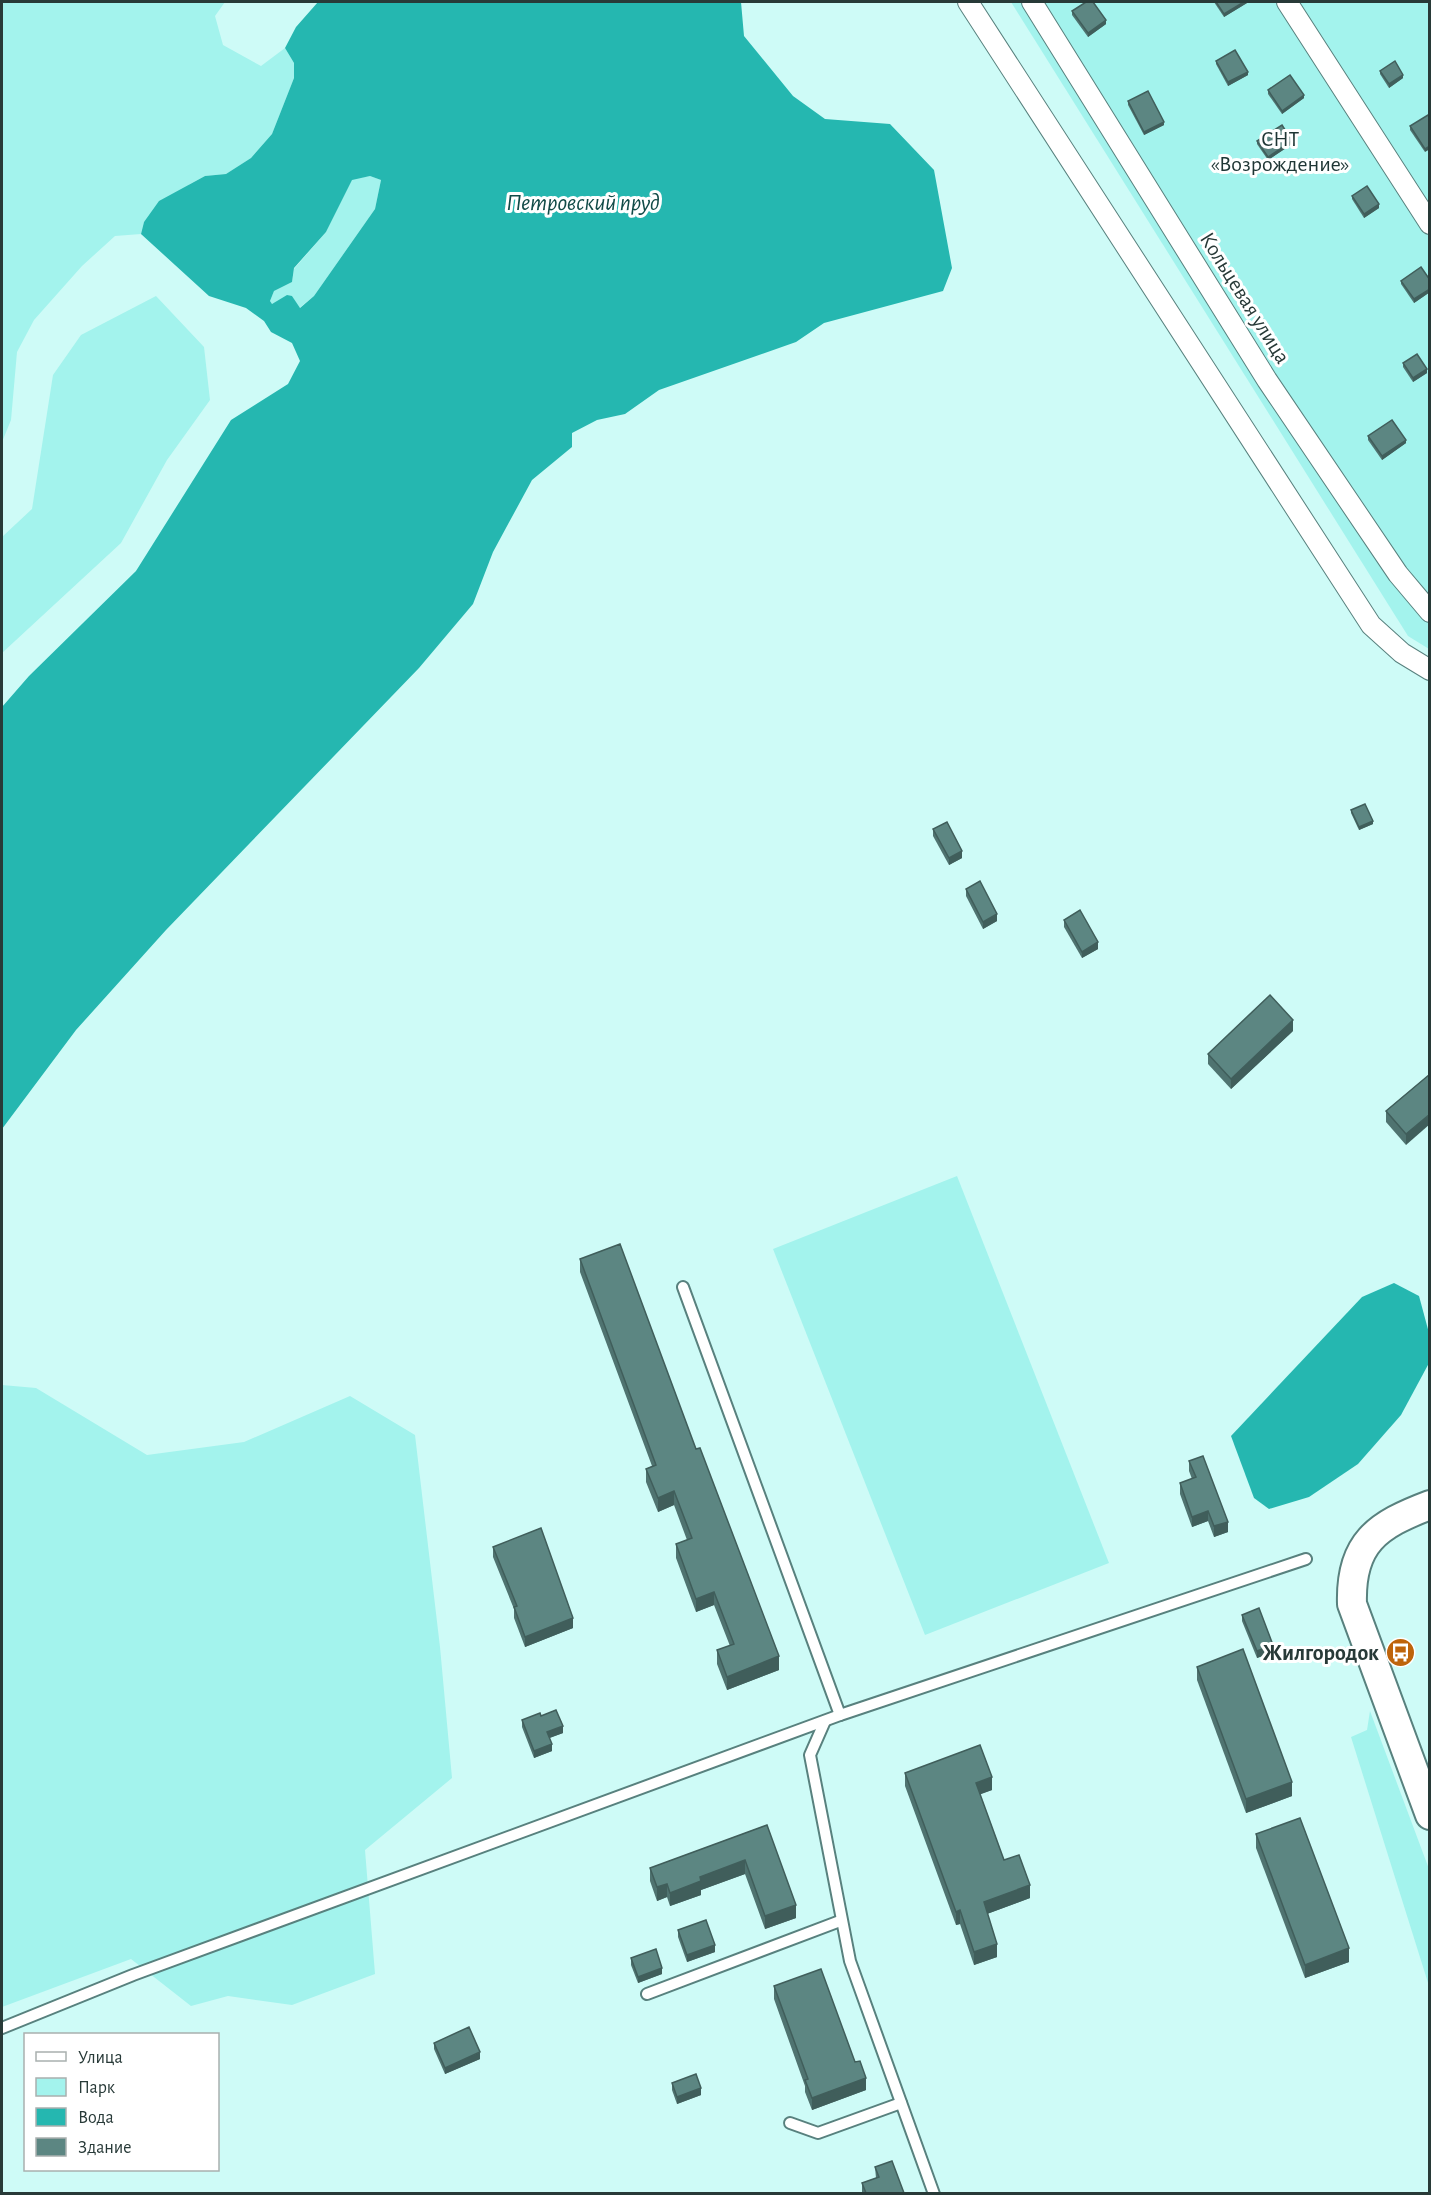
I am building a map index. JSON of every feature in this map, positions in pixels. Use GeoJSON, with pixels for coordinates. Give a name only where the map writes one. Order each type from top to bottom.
{"type":"FeatureCollection","features":[{"type":"Feature","properties":{"kind":"street"},"geometry":{"type":"LineString","coordinates":[[968,2],[1371,625],[1402,653],[1430,670]]}},
{"type":"Feature","properties":{"kind":"street","name":"Кольцевая улица"},"geometry":{"type":"LineString","coordinates":[[1032,2],[1267,380],[1398,574],[1430,612]]}},
{"type":"Feature","properties":{"kind":"street"},"geometry":{"type":"LineString","coordinates":[[1287,2],[1430,224]]}},
{"type":"Feature","properties":{"kind":"street"},"geometry":{"type":"LineString","coordinates":[[1430,1505],[1398,1518],[1376,1532],[1358,1555],[1352,1581],[1352,1604],[1430,1815]]}},
{"type":"Feature","properties":{"kind":"lane"},"geometry":{"type":"LineString","coordinates":[[683,1287],[840,1715]]}},
{"type":"Feature","properties":{"kind":"lane"},"geometry":{"type":"LineString","coordinates":[[2,2028],[144,1970],[840,1715],[1306,1559]]}},
{"type":"Feature","properties":{"kind":"lane"},"geometry":{"type":"LineString","coordinates":[[825,1721],[810,1755],[833,1869],[840,1921],[850,1961],[934,2193]]}},
{"type":"Feature","properties":{"kind":"lane"},"geometry":{"type":"LineString","coordinates":[[647,1994],[840,1921]]}},
{"type":"Feature","properties":{"kind":"lane"},"geometry":{"type":"LineString","coordinates":[[790,2123],[818,2133],[901,2103]]}},
{"type":"Feature","properties":{"kind":"green space"},"geometry":{"type":"Polygon","coordinates":[[[2,2],[225,2],[215,16],[223,45],[261,66],[285,48],[294,63],[294,78],[272,134],[251,158],[226,174],[205,176],[190,184],[144,222],[141,234],[115,236],[82,266],[34,320],[17,352],[11,420],[2,442],[2,2]]]}},
{"type":"Feature","properties":{"kind":"green space","name":"СНТ «Возрождение»"},"geometry":{"type":"Polygon","coordinates":[[[1011,2],[1429,2],[1429,649],[1408,636],[1011,2]]]}},
{"type":"Feature","properties":{"kind":"green space"},"geometry":{"type":"Polygon","coordinates":[[[370,176],[381,180],[375,209],[314,296],[299,308],[292,296],[272,304],[270,301],[274,291],[292,282],[294,269],[326,232],[352,179],[370,176]]]}},
{"type":"Feature","properties":{"kind":"green space"},"geometry":{"type":"Polygon","coordinates":[[[156,296],[204,347],[210,400],[167,460],[121,543],[2,653],[2,537],[32,509],[53,375],[81,335],[156,296]]]}},
{"type":"Feature","properties":{"kind":"green space"},"geometry":{"type":"Polygon","coordinates":[[[957,1176],[1109,1563],[925,1635],[773,1249],[957,1176]]]}},
{"type":"Feature","properties":{"kind":"green space"},"geometry":{"type":"Polygon","coordinates":[[[2,1385],[36,1388],[147,1455],[244,1442],[350,1396],[415,1435],[440,1647],[452,1778],[365,1850],[375,1974],[292,2005],[228,1996],[191,2006],[131,1959],[2,2007],[2,1385]]]}},
{"type":"Feature","properties":{"kind":"green space"},"geometry":{"type":"Polygon","coordinates":[[[1370,1711],[1429,1869],[1429,1986],[1351,1737],[1367,1730],[1370,1711]]]}},
{"type":"Feature","properties":{"kind":"water","name":"Петровский пруд"},"geometry":{"type":"Polygon","coordinates":[[[318,2],[741,2],[744,36],[793,96],[825,119],[890,124],[934,170],[952,268],[943,291],[824,323],[796,342],[659,390],[625,414],[597,420],[572,433],[572,447],[532,480],[493,552],[473,604],[419,668],[166,930],[76,1030],[2,1129],[2,707],[29,676],[136,571],[231,420],[288,384],[300,361],[292,343],[271,332],[264,321],[246,308],[209,296],[141,234],[144,222],[159,201],[205,176],[226,174],[251,158],[272,134],[294,78],[294,63],[285,48],[296,27],[318,2]],[[370,176],[352,180],[326,232],[294,268],[292,282],[274,291],[270,301],[272,304],[287,295],[292,296],[300,308],[314,296],[375,209],[381,180],[370,176]]]}},
{"type":"Feature","properties":{"kind":"water"},"geometry":{"type":"Polygon","coordinates":[[[1394,1283],[1419,1296],[1429,1333],[1429,1363],[1401,1415],[1358,1464],[1309,1497],[1269,1509],[1254,1498],[1231,1436],[1362,1297],[1394,1283]]]}},
{"type":"Feature","properties":{"kind":"building"},"geometry":{"type":"Polygon","coordinates":[[[1086,2],[1093,2],[1106,20],[1088,33],[1072,11],[1086,2]]]}},
{"type":"Feature","properties":{"kind":"building"},"geometry":{"type":"Polygon","coordinates":[[[1216,2],[1244,2],[1224,14],[1216,2]]]}},
{"type":"Feature","properties":{"kind":"building"},"geometry":{"type":"Polygon","coordinates":[[[1235,50],[1248,72],[1228,82],[1216,61],[1235,50]]]}},
{"type":"Feature","properties":{"kind":"building"},"geometry":{"type":"Polygon","coordinates":[[[1395,61],[1403,75],[1389,84],[1380,71],[1395,61]]]}},
{"type":"Feature","properties":{"kind":"building"},"geometry":{"type":"Polygon","coordinates":[[[1290,75],[1304,95],[1282,111],[1268,90],[1290,75]]]}},
{"type":"Feature","properties":{"kind":"building"},"geometry":{"type":"Polygon","coordinates":[[[1148,91],[1164,122],[1144,132],[1128,101],[1148,91]]]}},
{"type":"Feature","properties":{"kind":"building"},"geometry":{"type":"Polygon","coordinates":[[[1428,115],[1430,117],[1430,146],[1425,149],[1410,126],[1428,115]]]}},
{"type":"Feature","properties":{"kind":"building"},"geometry":{"type":"Polygon","coordinates":[[[1282,125],[1292,141],[1268,157],[1257,141],[1282,125]]]}},
{"type":"Feature","properties":{"kind":"building"},"geometry":{"type":"Polygon","coordinates":[[[1367,186],[1379,204],[1364,214],[1352,196],[1367,186]]]}},
{"type":"Feature","properties":{"kind":"building"},"geometry":{"type":"Polygon","coordinates":[[[1421,267],[1430,280],[1430,289],[1414,299],[1401,281],[1421,267]]]}},
{"type":"Feature","properties":{"kind":"building"},"geometry":{"type":"Polygon","coordinates":[[[1417,354],[1427,369],[1413,378],[1403,363],[1417,354]]]}},
{"type":"Feature","properties":{"kind":"building"},"geometry":{"type":"Polygon","coordinates":[[[1392,420],[1406,440],[1382,456],[1368,436],[1392,420]]]}},
{"type":"Feature","properties":{"kind":"building"},"geometry":{"type":"Polygon","coordinates":[[[1365,804],[1373,821],[1359,827],[1351,810],[1365,804]]]}},
{"type":"Feature","properties":{"kind":"building"},"geometry":{"type":"Polygon","coordinates":[[[947,822],[962,851],[949,858],[933,829],[947,822]]]}},
{"type":"Feature","properties":{"kind":"building"},"geometry":{"type":"Polygon","coordinates":[[[980,881],[997,914],[983,922],[966,889],[980,881]]]}},
{"type":"Feature","properties":{"kind":"building"},"geometry":{"type":"Polygon","coordinates":[[[1080,910],[1098,942],[1082,952],[1064,920],[1080,910]]]}},
{"type":"Feature","properties":{"kind":"building"},"geometry":{"type":"Polygon","coordinates":[[[1270,995],[1293,1020],[1231,1079],[1208,1054],[1270,995]]]}},
{"type":"Feature","properties":{"kind":"building"},"geometry":{"type":"Polygon","coordinates":[[[1430,1074],[1430,1114],[1406,1134],[1386,1111],[1430,1074]]]}},
{"type":"Feature","properties":{"kind":"building"},"geometry":{"type":"Polygon","coordinates":[[[620,1244],[696,1449],[700,1448],[779,1656],[727,1677],[717,1650],[734,1644],[714,1592],[696,1599],[676,1544],[692,1538],[674,1491],[658,1498],[646,1469],[656,1465],[580,1259],[620,1244]]]}},
{"type":"Feature","properties":{"kind":"building"},"geometry":{"type":"Polygon","coordinates":[[[1203,1456],[1228,1522],[1214,1526],[1208,1511],[1192,1517],[1180,1483],[1196,1477],[1189,1461],[1203,1456]]]}},
{"type":"Feature","properties":{"kind":"building"},"geometry":{"type":"Polygon","coordinates":[[[541,1528],[573,1618],[525,1637],[514,1607],[517,1606],[493,1547],[541,1528]]]}},
{"type":"Feature","properties":{"kind":"building"},"geometry":{"type":"Polygon","coordinates":[[[1259,1608],[1273,1645],[1257,1651],[1242,1615],[1259,1608]]]}},
{"type":"Feature","properties":{"kind":"building"},"geometry":{"type":"Polygon","coordinates":[[[1243,1649],[1292,1782],[1246,1799],[1197,1667],[1243,1649]]]}},
{"type":"Feature","properties":{"kind":"building"},"geometry":{"type":"Polygon","coordinates":[[[556,1710],[563,1726],[547,1732],[552,1744],[534,1751],[522,1720],[556,1710]]]}},
{"type":"Feature","properties":{"kind":"building"},"geometry":{"type":"Polygon","coordinates":[[[980,1745],[992,1777],[976,1783],[1004,1860],[1019,1855],[1030,1885],[984,1902],[997,1944],[974,1952],[960,1910],[956,1912],[905,1773],[980,1745]]]}},
{"type":"Feature","properties":{"kind":"building"},"geometry":{"type":"Polygon","coordinates":[[[1300,1818],[1349,1948],[1305,1965],[1256,1834],[1300,1818]]]}},
{"type":"Feature","properties":{"kind":"building"},"geometry":{"type":"Polygon","coordinates":[[[767,1825],[796,1905],[765,1916],[745,1860],[700,1877],[701,1881],[670,1893],[667,1884],[657,1887],[650,1868],[767,1825]]]}},
{"type":"Feature","properties":{"kind":"building"},"geometry":{"type":"Polygon","coordinates":[[[706,1920],[715,1945],[687,1955],[678,1930],[706,1920]]]}},
{"type":"Feature","properties":{"kind":"building"},"geometry":{"type":"Polygon","coordinates":[[[656,1949],[662,1968],[638,1977],[631,1958],[656,1949]]]}},
{"type":"Feature","properties":{"kind":"building"},"geometry":{"type":"Polygon","coordinates":[[[821,1969],[855,2062],[860,2061],[866,2078],[812,2098],[805,2080],[808,2079],[774,1986],[821,1969]]]}},
{"type":"Feature","properties":{"kind":"building"},"geometry":{"type":"Polygon","coordinates":[[[469,2027],[480,2052],[445,2068],[434,2043],[469,2027]]]}},
{"type":"Feature","properties":{"kind":"building"},"geometry":{"type":"Polygon","coordinates":[[[696,2074],[701,2088],[677,2097],[672,2083],[696,2074]]]}},
{"type":"Feature","properties":{"kind":"building"},"geometry":{"type":"Polygon","coordinates":[[[892,2161],[904,2193],[866,2193],[862,2183],[879,2177],[875,2167],[892,2161]]]}},
{"type":"Feature","properties":{"kind":"place","name":"Жилгородок"},"geometry":{"type":"Point","coordinates":[1400,1653]}}]}
